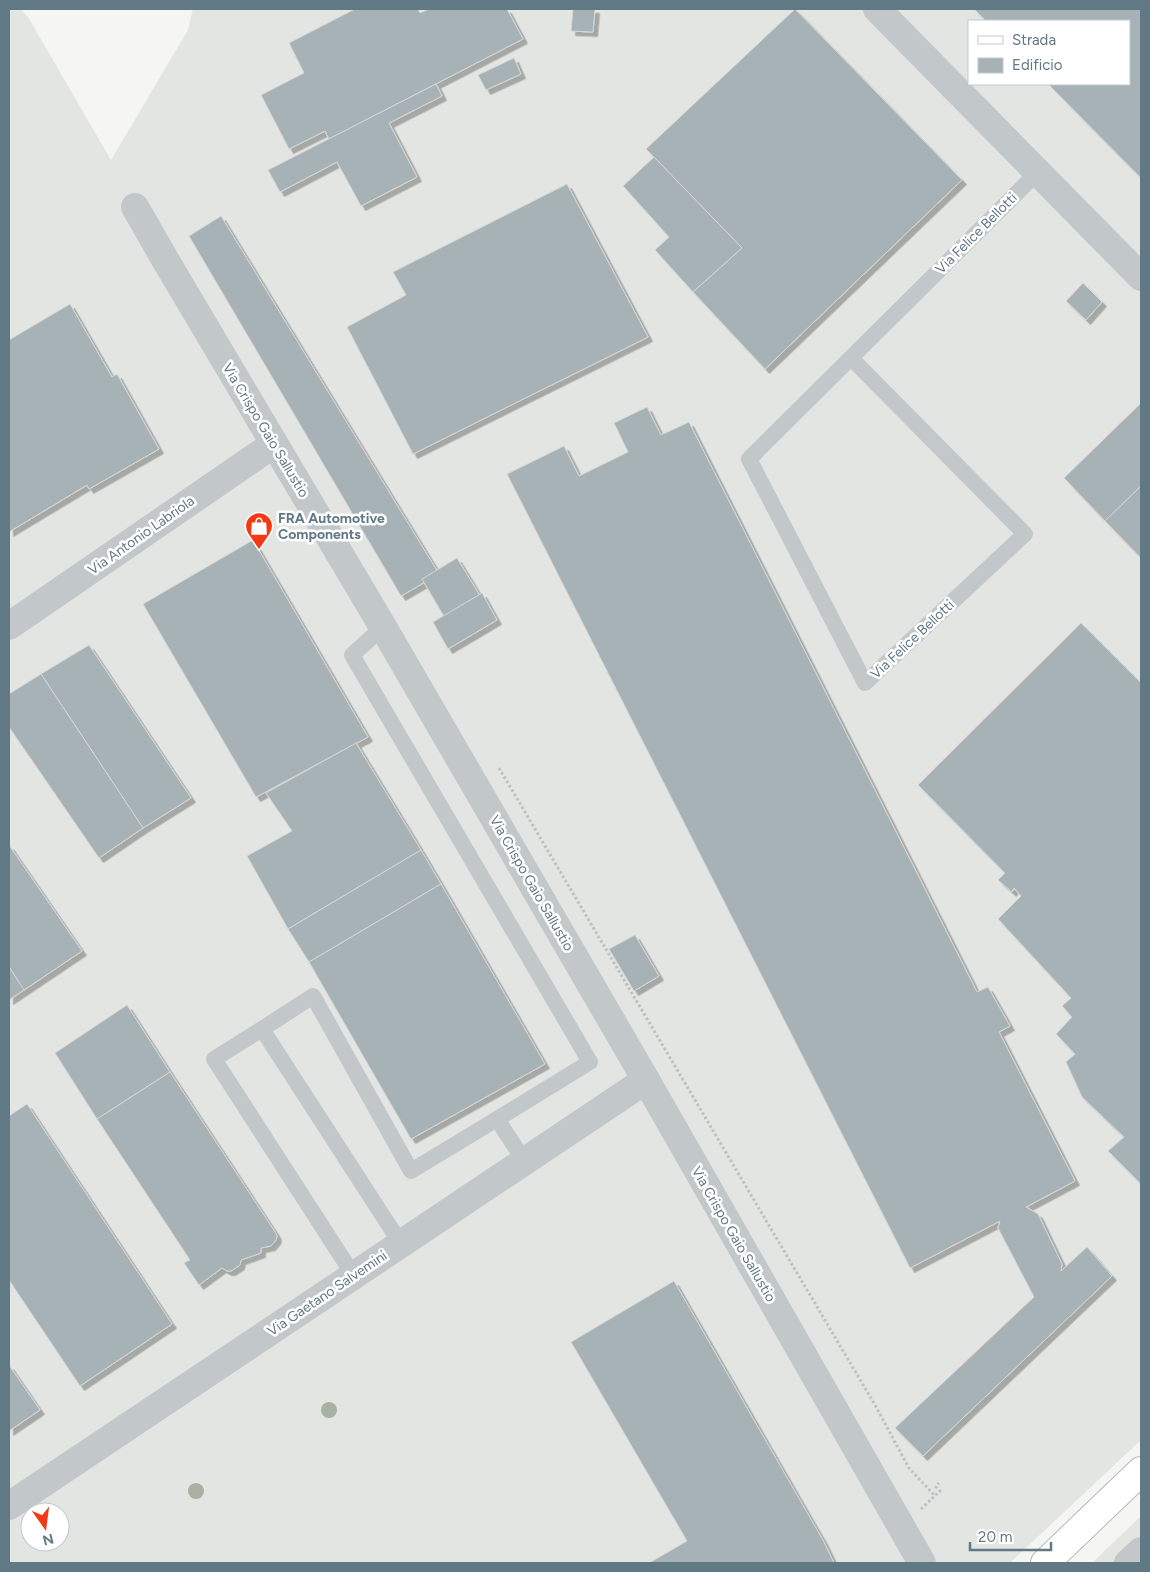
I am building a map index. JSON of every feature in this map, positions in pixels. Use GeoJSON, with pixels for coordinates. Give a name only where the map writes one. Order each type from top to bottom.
{"type":"FeatureCollection","features":[{"type":"Feature","properties":{"kind":"main road"},"geometry":{"type":"LineString","coordinates":[[1045,1563],[1141,1471]]}},
{"type":"Feature","properties":{"kind":"street"},"geometry":{"type":"LineString","coordinates":[[877,9],[1141,277]]}},
{"type":"Feature","properties":{"kind":"street","name":"Via Crispo Gaio Sallustio"},"geometry":{"type":"LineString","coordinates":[[135,206],[162,256],[383,628],[646,1080],[922,1563]]}},
{"type":"Feature","properties":{"kind":"street","name":"Via Antonio Labriola"},"geometry":{"type":"LineString","coordinates":[[9,626],[274,444]]}},
{"type":"Feature","properties":{"kind":"street","name":"Via Gaetano Salvemini"},"geometry":{"type":"LineString","coordinates":[[9,1506],[646,1080]]}},
{"type":"Feature","properties":{"kind":"street"},"geometry":{"type":"LineString","coordinates":[[1128,1563],[1141,1551]]}},
{"type":"Feature","properties":{"kind":"lane","name":"Via Felice Bellotti"},"geometry":{"type":"LineString","coordinates":[[851,358],[1025,534],[865,684],[748,459],[1038,172]]}},
{"type":"Feature","properties":{"kind":"lane"},"geometry":{"type":"LineString","coordinates":[[354,1276],[214,1059],[313,996],[411,1171],[590,1062],[352,655],[383,628]]}},
{"type":"Feature","properties":{"kind":"lane"},"geometry":{"type":"LineString","coordinates":[[262,1028],[401,1244]]}},
{"type":"Feature","properties":{"kind":"lane"},"geometry":{"type":"LineString","coordinates":[[497,1119],[525,1162]]}},
{"type":"Feature","properties":{"kind":"path"},"geometry":{"type":"LineString","coordinates":[[496,762],[866,1390],[909,1468],[935,1496]]}},
{"type":"Feature","properties":{"kind":"path"},"geometry":{"type":"LineString","coordinates":[[939,1483],[936,1487],[940,1491]]}},
{"type":"Feature","properties":{"kind":"shaded area"},"geometry":{"type":"Polygon","coordinates":[[[9,9],[21,9],[28,17],[111,160],[188,30],[193,9],[1141,9],[1141,1440],[1010,1563],[9,1563],[9,9]]]}},
{"type":"Feature","properties":{"kind":"shaded area"},"geometry":{"type":"Polygon","coordinates":[[[1141,1516],[1141,1563],[1092,1563],[1141,1516]]]}},
{"type":"Feature","properties":{"kind":"building"},"geometry":{"type":"Polygon","coordinates":[[[355,9],[418,9],[420,13],[429,9],[507,9],[523,39],[329,139],[325,131],[289,149],[261,95],[304,73],[289,43],[355,9]]]}},
{"type":"Feature","properties":{"kind":"building"},"geometry":{"type":"Polygon","coordinates":[[[573,9],[595,9],[593,32],[571,31],[573,9]]]}},
{"type":"Feature","properties":{"kind":"building"},"geometry":{"type":"Polygon","coordinates":[[[795,9],[962,180],[765,369],[693,292],[742,248],[646,149],[795,9]]]}},
{"type":"Feature","properties":{"kind":"building"},"geometry":{"type":"Polygon","coordinates":[[[974,9],[1141,9],[1141,178],[1049,85],[1130,85],[1130,20],[985,20],[974,9]]]}},
{"type":"Feature","properties":{"kind":"building"},"geometry":{"type":"Polygon","coordinates":[[[514,58],[521,74],[486,90],[478,75],[514,58]]]}},
{"type":"Feature","properties":{"kind":"building"},"geometry":{"type":"Polygon","coordinates":[[[436,84],[442,96],[389,123],[417,177],[361,206],[337,162],[280,192],[268,170],[436,84]]]}},
{"type":"Feature","properties":{"kind":"building"},"geometry":{"type":"Polygon","coordinates":[[[654,157],[742,248],[693,292],[655,250],[669,237],[623,186],[654,157]]]}},
{"type":"Feature","properties":{"kind":"building"},"geometry":{"type":"Polygon","coordinates":[[[567,184],[648,337],[413,454],[347,327],[406,295],[393,272],[567,184]]]}},
{"type":"Feature","properties":{"kind":"building"},"geometry":{"type":"Polygon","coordinates":[[[221,216],[439,574],[401,596],[189,236],[221,216]]]}},
{"type":"Feature","properties":{"kind":"building"},"geometry":{"type":"Polygon","coordinates":[[[1083,283],[1102,302],[1086,320],[1066,301],[1083,283]]]}},
{"type":"Feature","properties":{"kind":"building"},"geometry":{"type":"Polygon","coordinates":[[[70,304],[112,377],[117,374],[159,449],[89,489],[87,485],[9,532],[9,340],[70,304]]]}},
{"type":"Feature","properties":{"kind":"building"},"geometry":{"type":"Polygon","coordinates":[[[1141,403],[1141,486],[1105,521],[1064,478],[1141,403]]]}},
{"type":"Feature","properties":{"kind":"building"},"geometry":{"type":"Polygon","coordinates":[[[647,407],[661,435],[689,422],[977,992],[988,987],[1010,1026],[999,1032],[1075,1181],[1026,1207],[1038,1214],[1062,1264],[1061,1271],[1087,1247],[1112,1276],[923,1456],[895,1428],[1034,1297],[998,1228],[1000,1221],[910,1268],[507,474],[564,446],[579,476],[628,452],[614,423],[647,407]]]}},
{"type":"Feature","properties":{"kind":"building"},"geometry":{"type":"Polygon","coordinates":[[[1141,486],[1141,558],[1105,521],[1141,486]]]}},
{"type":"Feature","properties":{"kind":"building"},"geometry":{"type":"Polygon","coordinates":[[[253,540],[368,737],[256,797],[143,604],[253,540]]]}},
{"type":"Feature","properties":{"kind":"building"},"geometry":{"type":"Polygon","coordinates":[[[457,558],[482,599],[446,620],[422,579],[457,558]]]}},
{"type":"Feature","properties":{"kind":"building"},"geometry":{"type":"Polygon","coordinates":[[[482,593],[497,620],[448,649],[433,622],[482,593]]]}},
{"type":"Feature","properties":{"kind":"building"},"geometry":{"type":"Polygon","coordinates":[[[1081,623],[1141,683],[1141,1184],[1108,1151],[1124,1137],[1082,1097],[1066,1062],[1075,1054],[1056,1034],[1072,1017],[1062,1006],[1071,998],[998,919],[1021,896],[1014,888],[1012,892],[998,880],[1005,873],[918,785],[1081,623]]]}},
{"type":"Feature","properties":{"kind":"building"},"geometry":{"type":"Polygon","coordinates":[[[89,645],[191,798],[143,828],[41,674],[89,645]]]}},
{"type":"Feature","properties":{"kind":"building"},"geometry":{"type":"Polygon","coordinates":[[[41,674],[143,828],[99,858],[9,727],[9,694],[41,674]]]}},
{"type":"Feature","properties":{"kind":"building"},"geometry":{"type":"Polygon","coordinates":[[[356,743],[421,850],[288,929],[247,856],[292,831],[266,793],[356,743]]]}},
{"type":"Feature","properties":{"kind":"building"},"geometry":{"type":"Polygon","coordinates":[[[9,845],[82,951],[24,990],[9,967],[9,845]]]}},
{"type":"Feature","properties":{"kind":"building"},"geometry":{"type":"Polygon","coordinates":[[[421,850],[441,884],[309,962],[288,929],[421,850]]]}},
{"type":"Feature","properties":{"kind":"building"},"geometry":{"type":"Polygon","coordinates":[[[441,884],[545,1064],[411,1139],[309,962],[441,884]]]}},
{"type":"Feature","properties":{"kind":"building"},"geometry":{"type":"Polygon","coordinates":[[[635,935],[659,976],[634,991],[609,949],[635,935]]]}},
{"type":"Feature","properties":{"kind":"building"},"geometry":{"type":"Polygon","coordinates":[[[9,967],[24,990],[9,1000],[9,967]]]}},
{"type":"Feature","properties":{"kind":"building"},"geometry":{"type":"Polygon","coordinates":[[[127,1005],[170,1072],[97,1119],[55,1053],[127,1005]]]}},
{"type":"Feature","properties":{"kind":"building"},"geometry":{"type":"Polygon","coordinates":[[[170,1072],[277,1236],[271,1246],[261,1248],[261,1253],[241,1260],[240,1265],[231,1271],[222,1268],[199,1285],[184,1263],[190,1260],[97,1119],[170,1072]]]}},
{"type":"Feature","properties":{"kind":"building"},"geometry":{"type":"Polygon","coordinates":[[[27,1104],[172,1324],[80,1386],[9,1280],[9,1116],[27,1104]]]}},
{"type":"Feature","properties":{"kind":"building"},"geometry":{"type":"Polygon","coordinates":[[[674,1281],[824,1542],[834,1563],[649,1563],[687,1541],[571,1342],[674,1281]]]}},
{"type":"Feature","properties":{"kind":"building"},"geometry":{"type":"Polygon","coordinates":[[[9,1365],[40,1410],[9,1431],[9,1365]]]}},
{"type":"Feature","properties":{"kind":"place","name":"FRA Automotive Components"},"geometry":{"type":"Point","coordinates":[259,550]}}]}
